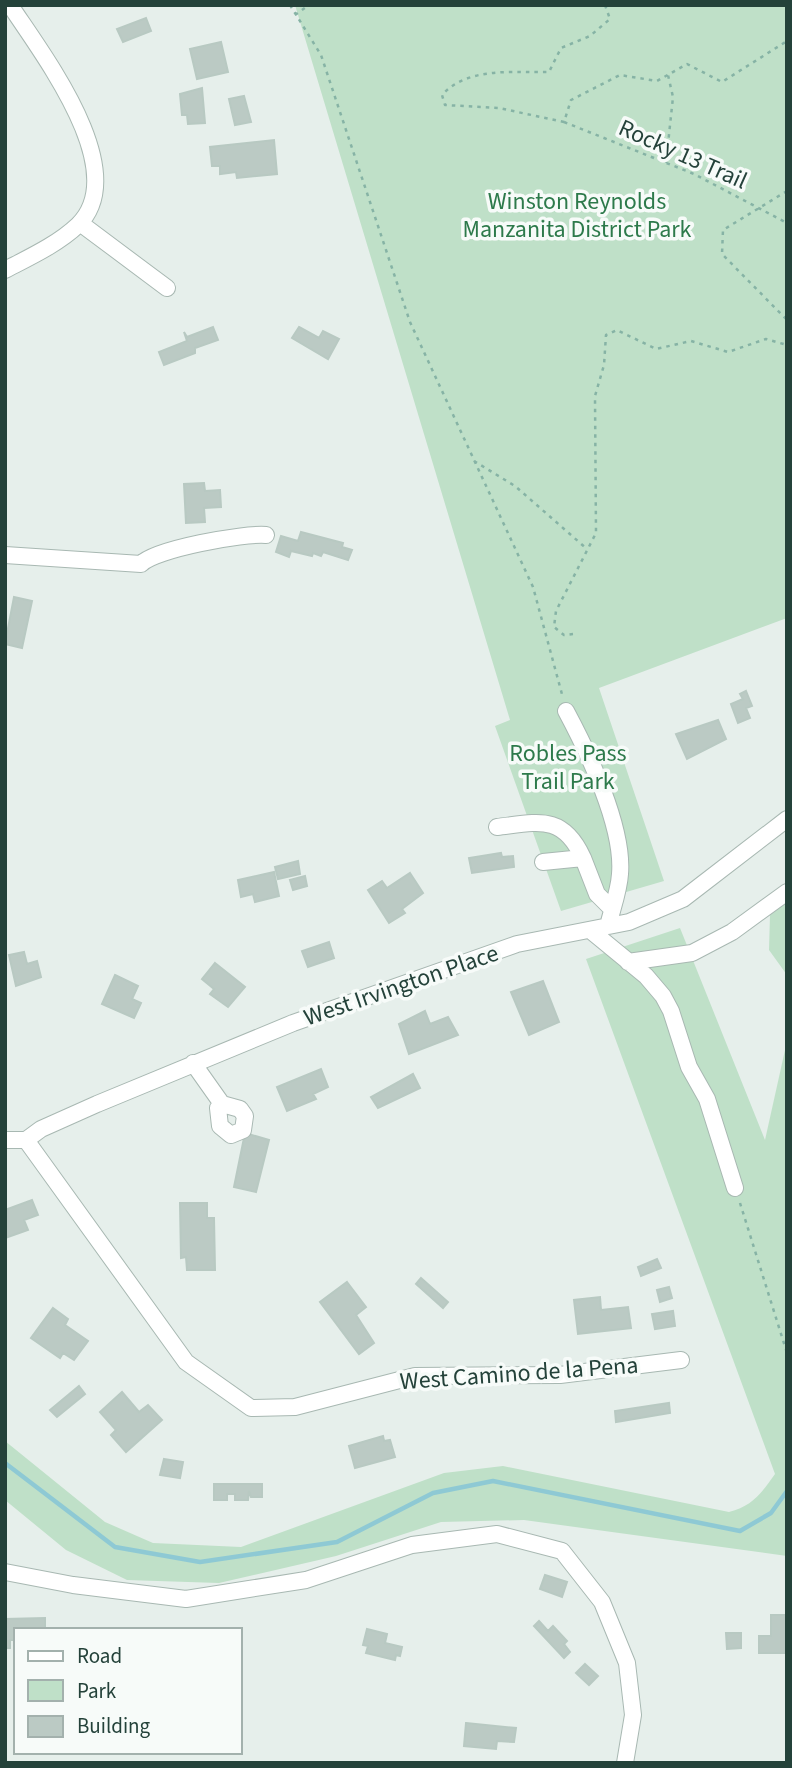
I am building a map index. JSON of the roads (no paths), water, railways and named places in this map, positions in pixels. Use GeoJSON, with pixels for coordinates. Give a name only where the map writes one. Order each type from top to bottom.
{"type":"FeatureCollection","features":[{"type":"Feature","properties":{"kind":"street"},"geometry":{"type":"LineString","coordinates":[[5,270],[48,247],[80,223],[94,192],[96,165],[86,131],[10,5]]}},
{"type":"Feature","properties":{"kind":"street"},"geometry":{"type":"LineString","coordinates":[[80,223],[167,288]]}},
{"type":"Feature","properties":{"kind":"street"},"geometry":{"type":"LineString","coordinates":[[5,555],[141,564],[147,557],[178,548],[248,533],[266,536]]}},
{"type":"Feature","properties":{"kind":"street"},"geometry":{"type":"LineString","coordinates":[[566,711],[597,775],[614,829],[620,873],[608,926]]}},
{"type":"Feature","properties":{"kind":"street","name":"West Irvington Place"},"geometry":{"type":"LineString","coordinates":[[26,1140],[41,1129],[293,1023],[517,944],[629,922],[683,899],[787,819]]}},
{"type":"Feature","properties":{"kind":"street"},"geometry":{"type":"LineString","coordinates":[[497,827],[531,823],[558,827],[574,838],[597,894],[612,909]]}},
{"type":"Feature","properties":{"kind":"street"},"geometry":{"type":"LineString","coordinates":[[543,862],[583,858]]}},
{"type":"Feature","properties":{"kind":"street"},"geometry":{"type":"LineString","coordinates":[[628,961],[692,953],[732,932],[787,891]]}},
{"type":"Feature","properties":{"kind":"street"},"geometry":{"type":"LineString","coordinates":[[590,930],[646,976],[671,1011],[689,1067],[707,1099],[735,1188]]}},
{"type":"Feature","properties":{"kind":"street"},"geometry":{"type":"LineString","coordinates":[[193,1063],[222,1104]]}},
{"type":"Feature","properties":{"kind":"street"},"geometry":{"type":"LineString","coordinates":[[5,1140],[26,1140]]}},
{"type":"Feature","properties":{"kind":"street","name":"West Camino de la Pena"},"geometry":{"type":"LineString","coordinates":[[26,1140],[186,1362],[251,1408],[295,1407],[415,1376],[560,1374],[681,1360]]}},
{"type":"Feature","properties":{"kind":"street"},"geometry":{"type":"LineString","coordinates":[[5,1572],[73,1586],[186,1599],[306,1580],[412,1545],[497,1534],[562,1551],[602,1602],[627,1663],[632,1715],[625,1763]]}},
{"type":"Feature","properties":{"kind":"waterway"},"geometry":{"type":"LineString","coordinates":[[5,1463],[115,1547],[200,1562],[337,1542],[433,1493],[493,1481],[740,1531],[771,1513],[787,1491]]}},
{"type":"Feature","properties":{"kind":"park label","name":"Winston Reynolds Manzanita District Park"},"geometry":{"type":"Point","coordinates":[577,215]}},
{"type":"Feature","properties":{"kind":"park label","name":"Robles Pass Trail Park"},"geometry":{"type":"Point","coordinates":[568,767]}}]}
